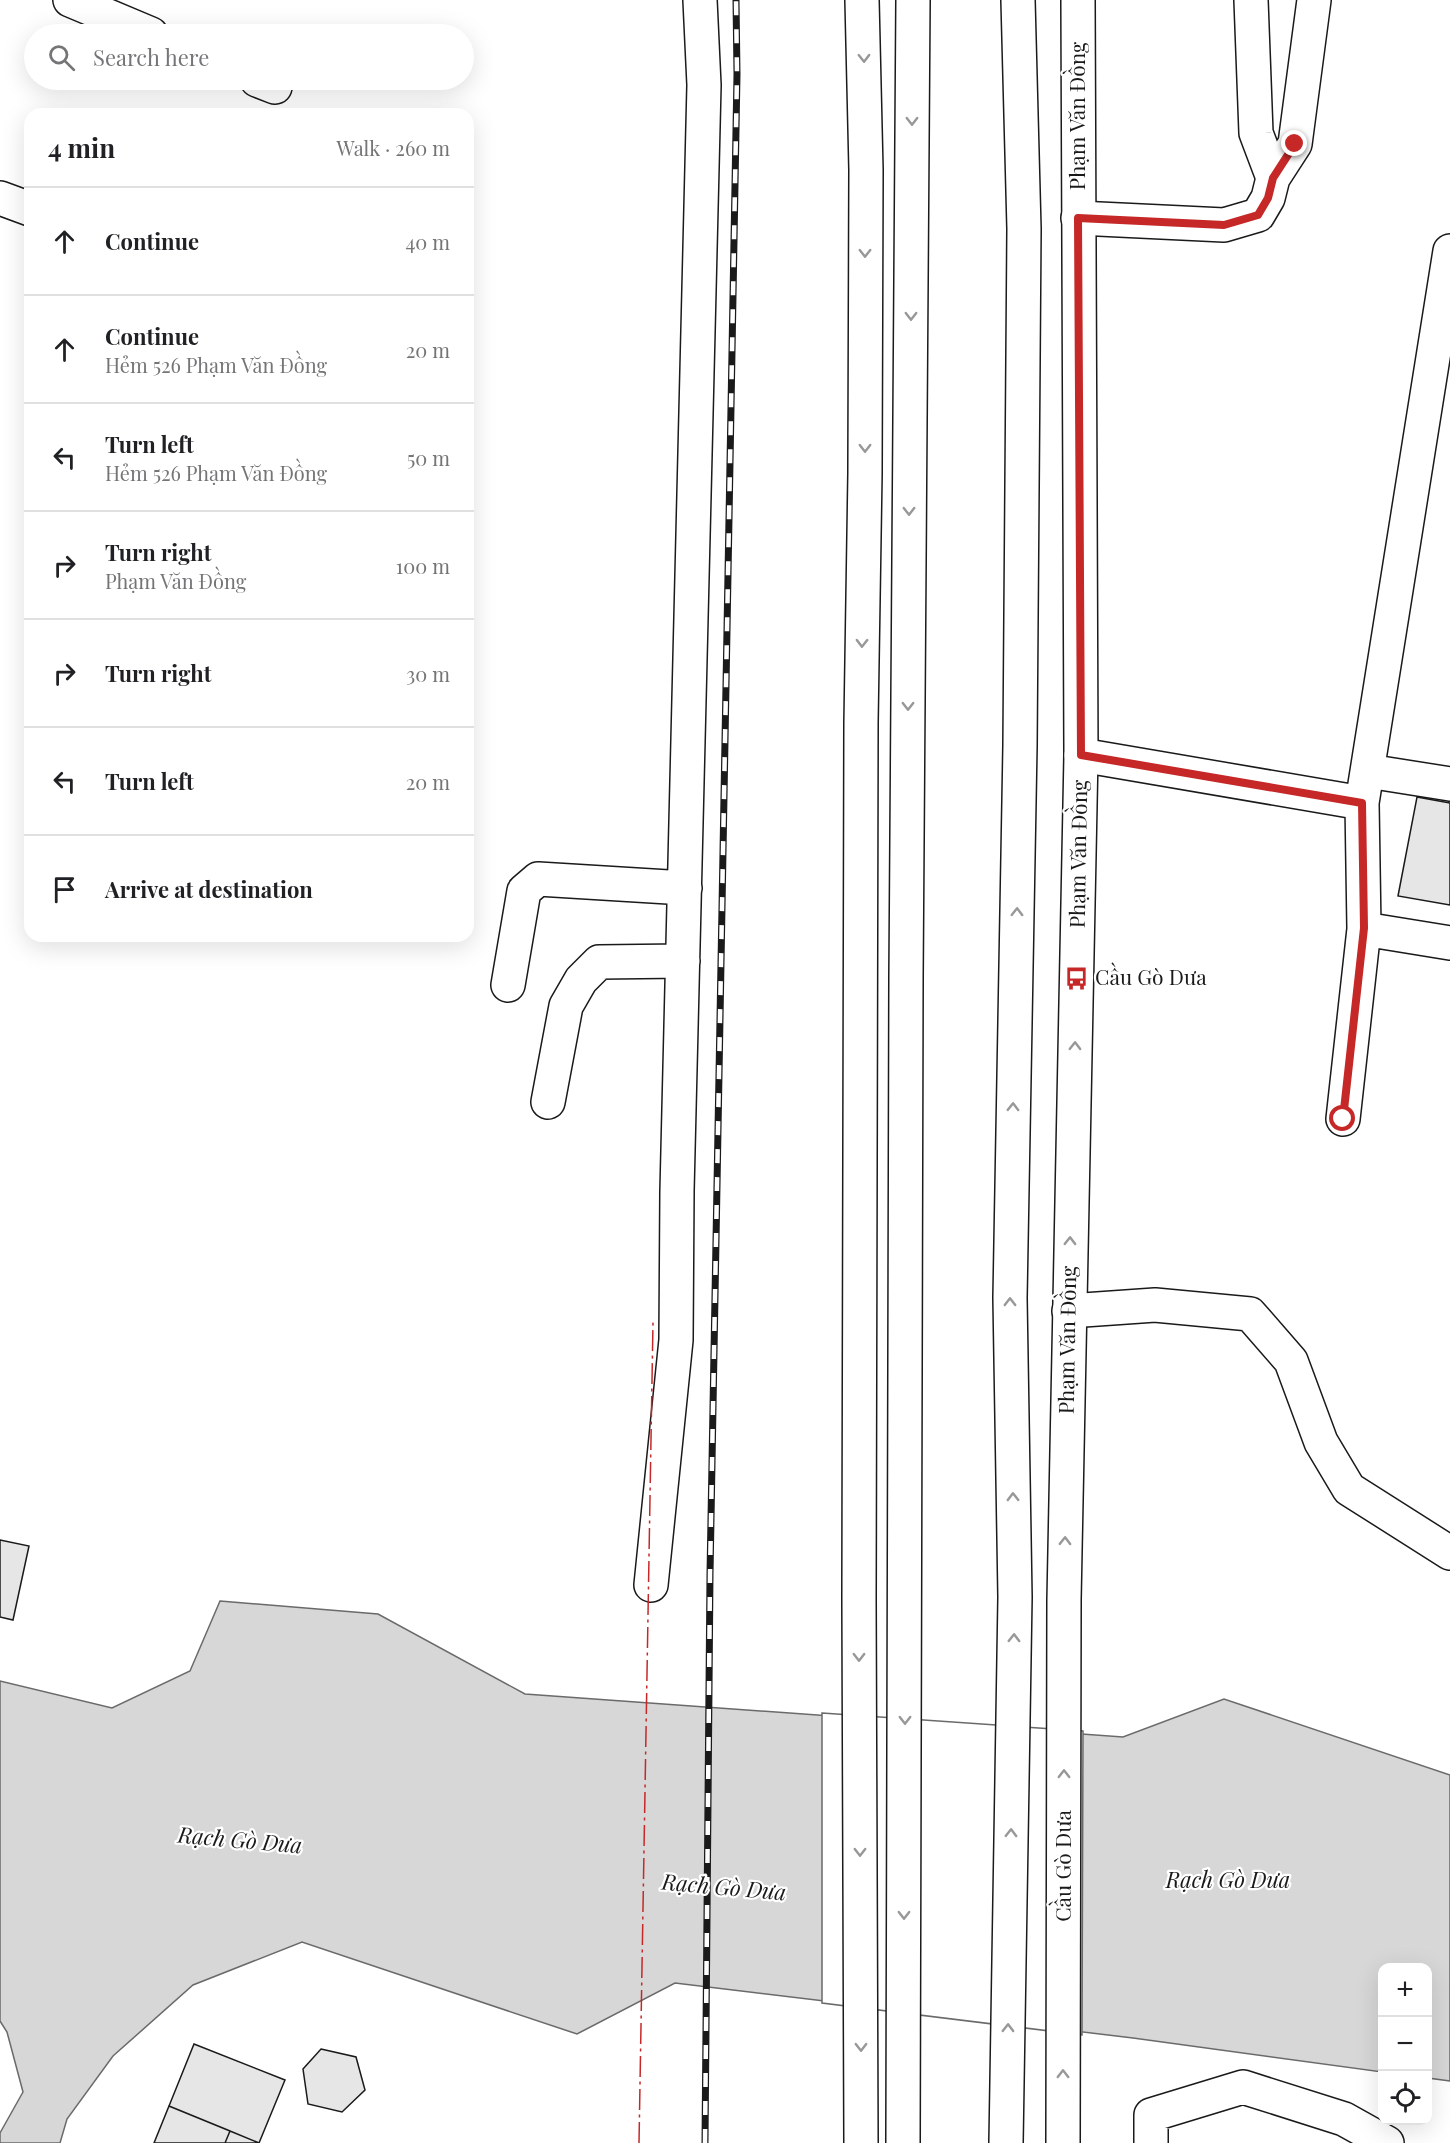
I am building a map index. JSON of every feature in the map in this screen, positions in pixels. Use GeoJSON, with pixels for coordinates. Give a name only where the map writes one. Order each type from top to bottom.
{"type":"FeatureCollection","features":[{"type":"Feature","properties":{"kind":"main road"},"geometry":{"type":"LineString","coordinates":[[70,0],[127,24]]}},
{"type":"Feature","properties":{"kind":"main road"},"geometry":{"type":"LineString","coordinates":[[651,1585],[676,1340],[677,1191],[705,85],[700,0]]}},
{"type":"Feature","properties":{"kind":"main road"},"geometry":{"type":"LineString","coordinates":[[861,2136],[859,1599],[861,723],[866,182],[862,0]]}},
{"type":"Feature","properties":{"kind":"main road"},"geometry":{"type":"LineString","coordinates":[[904,2136],[906,979],[913,0]]}},
{"type":"Feature","properties":{"kind":"main road"},"geometry":{"type":"LineString","coordinates":[[1006,2136],[1015,1597],[1010,1298],[1020,746],[1024,240],[1018,0]]}},
{"type":"Feature","properties":{"kind":"main road","name":"Phạm Văn Đồng"},"geometry":{"type":"LineString","coordinates":[[1064,1600],[1081,755],[1078,0]]}},
{"type":"Feature","properties":{"kind":"main road"},"geometry":{"type":"LineString","coordinates":[[1251,0],[1256,133],[1273,178]]}},
{"type":"Feature","properties":{"kind":"main road"},"geometry":{"type":"LineString","coordinates":[[1078,218],[1224,225],[1258,215],[1268,198],[1273,178],[1295,144],[1314,0]]}},
{"type":"Feature","properties":{"kind":"main road"},"geometry":{"type":"LineString","coordinates":[[0,198],[24,207]]}},
{"type":"Feature","properties":{"kind":"main road"},"geometry":{"type":"LineString","coordinates":[[1343,1119],[1364,928],[1362,803],[1450,252]]}},
{"type":"Feature","properties":{"kind":"main road"},"geometry":{"type":"LineString","coordinates":[[1081,755],[1362,803]]}},
{"type":"Feature","properties":{"kind":"main road"},"geometry":{"type":"LineString","coordinates":[[1368,771],[1450,784]]}},
{"type":"Feature","properties":{"kind":"main road"},"geometry":{"type":"LineString","coordinates":[[508,985],[524,891],[538,879],[685,888]]}},
{"type":"Feature","properties":{"kind":"main road"},"geometry":{"type":"LineString","coordinates":[[1364,928],[1450,943]]}},
{"type":"Feature","properties":{"kind":"main road"},"geometry":{"type":"LineString","coordinates":[[548,1101],[567,1006],[581,980],[598,962],[683,961]]}},
{"type":"Feature","properties":{"kind":"main road"},"geometry":{"type":"LineString","coordinates":[[1069,1311],[1155,1305],[1250,1314],[1291,1361],[1321,1442],[1349,1489],[1450,1553]]}},
{"type":"Feature","properties":{"kind":"main road","name":"Cầu Gò Dưa"},"geometry":{"type":"LineString","coordinates":[[1063,2138],[1064,1600]]}},
{"type":"Feature","properties":{"kind":"main road"},"geometry":{"type":"LineString","coordinates":[[1151,2143],[1151,2115],[1243,2087],[1344,2118],[1387,2143]]}},
{"type":"Feature","properties":{"kind":"water","name":"Rạch Gò Dưa"},"geometry":{"type":"Polygon","coordinates":[[[220,1601],[378,1614],[525,1694],[1123,1737],[1224,1699],[1450,1775],[1450,2081],[1432,2079],[1432,1963],[1378,1963],[1378,2071],[1133,2038],[675,1983],[577,2034],[302,1942],[193,1985],[113,2056],[67,2119],[60,2143],[0,2143],[0,2133],[23,2092],[7,2032],[0,2021],[0,1681],[112,1708],[190,1671],[220,1601]]]}},
{"type":"Feature","properties":{"kind":"pier"},"geometry":{"type":"Polygon","coordinates":[[[822,1713],[1083,1731],[1082,2035],[822,2003],[822,1713]]]}},
{"type":"Feature","properties":{"kind":"building"},"geometry":{"type":"Polygon","coordinates":[[[1417,797],[1450,803],[1450,905],[1398,896],[1417,797]]]}},
{"type":"Feature","properties":{"kind":"building"},"geometry":{"type":"Polygon","coordinates":[[[0,1540],[29,1546],[13,1620],[0,1617],[0,1540]]]}},
{"type":"Feature","properties":{"kind":"building"},"geometry":{"type":"Polygon","coordinates":[[[194,2044],[285,2080],[259,2143],[169,2106],[194,2044]]]}},
{"type":"Feature","properties":{"kind":"building"},"geometry":{"type":"Polygon","coordinates":[[[321,2049],[356,2057],[365,2090],[342,2112],[308,2104],[303,2069],[321,2049]]]}},
{"type":"Feature","properties":{"kind":"building"},"geometry":{"type":"Polygon","coordinates":[[[169,2106],[230,2131],[225,2143],[154,2143],[169,2106]]]}},
{"type":"Feature","properties":{"kind":"building"},"geometry":{"type":"Polygon","coordinates":[[[230,2131],[259,2143],[225,2143],[230,2131]]]}},
{"type":"Feature","properties":{"kind":"railway"},"geometry":{"type":"LineString","coordinates":[[705,2143],[710,1574],[737,74],[736,0]]}},
{"type":"Feature","properties":{"kind":"power"},"geometry":{"type":"LineString","coordinates":[[639,2143],[653,1322]]}},
{"type":"Feature","properties":{"kind":"place","name":"Cầu Gò Dưa"},"geometry":{"type":"Point","coordinates":[1077,978]}},
{"type":"Feature","properties":{"kind":"route"},"geometry":{"type":"LineString","coordinates":[[1295,144],[1273,178],[1268,198],[1258,215],[1224,225],[1078,218],[1081,755],[1362,803],[1364,928],[1343,1119]]}}]}
